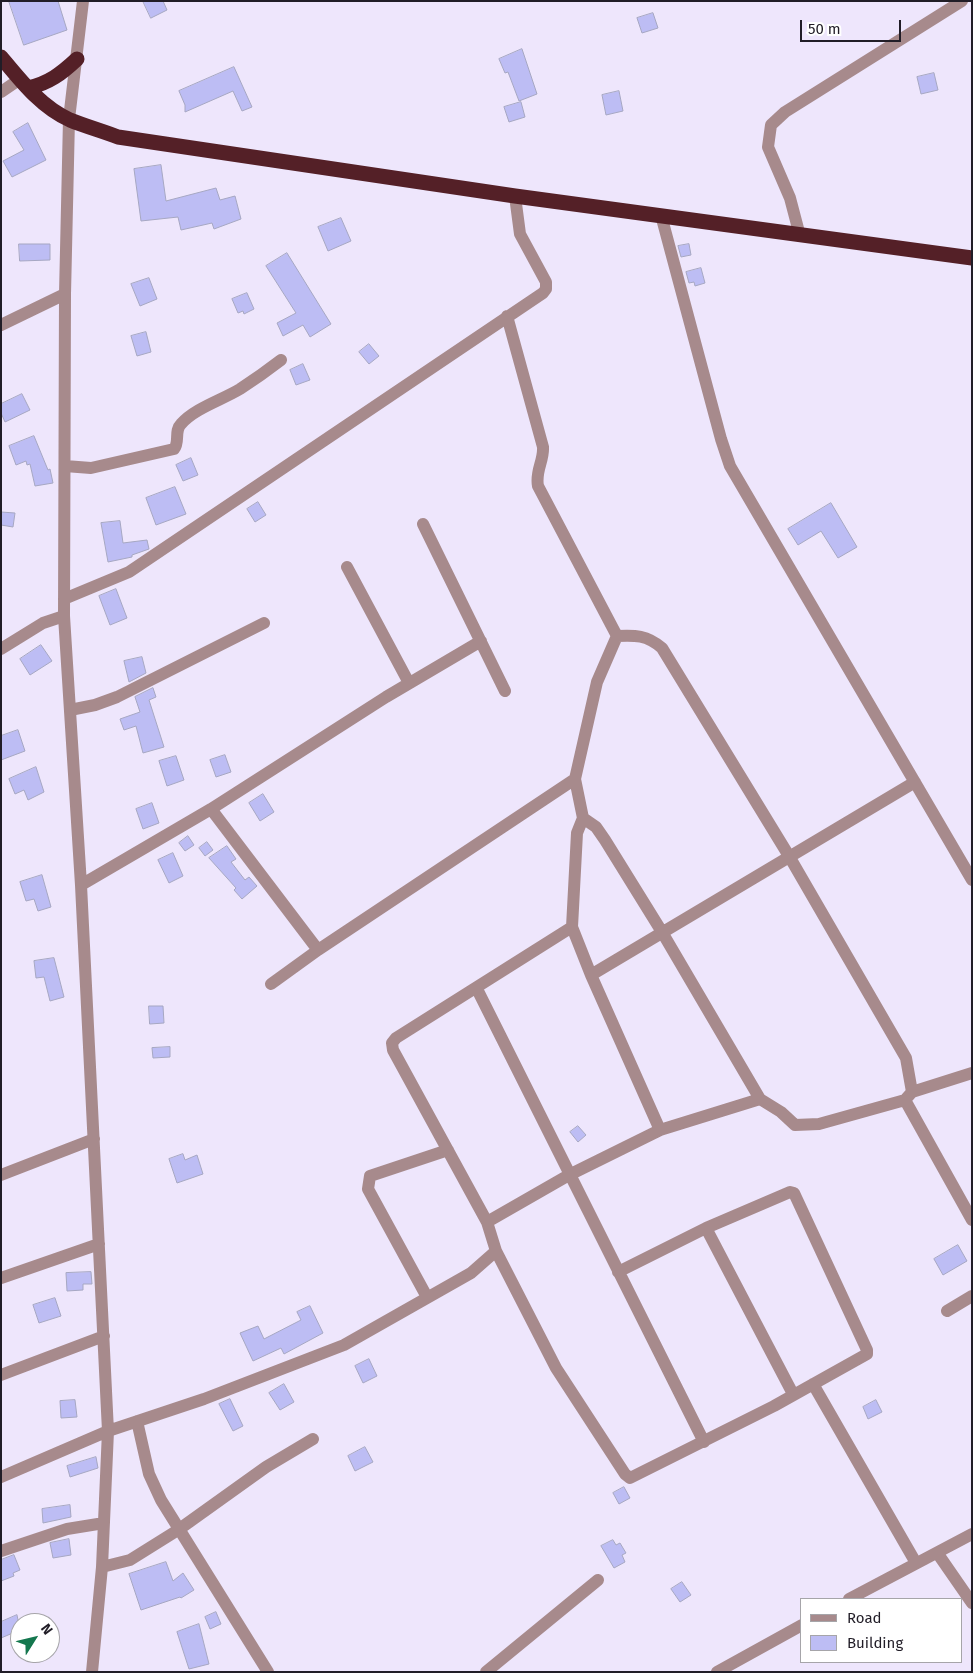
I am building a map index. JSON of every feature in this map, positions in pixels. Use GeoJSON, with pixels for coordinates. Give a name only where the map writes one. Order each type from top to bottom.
{"type":"FeatureCollection","features":[{"type":"Feature","properties":{"kind":"highway"},"geometry":{"type":"LineString","coordinates":[[1,57],[40,100],[69,119],[118,137],[515,196],[972,258]]}},
{"type":"Feature","properties":{"kind":"highway"},"geometry":{"type":"LineString","coordinates":[[24,83],[43,84],[58,77],[77,60]]}},
{"type":"Feature","properties":{"kind":"street"},"geometry":{"type":"LineString","coordinates":[[83,1],[69,119],[65,294],[64,616],[76,709],[81,885],[108,1431],[102,1567],[92,1672]]}},
{"type":"Feature","properties":{"kind":"street"},"geometry":{"type":"LineString","coordinates":[[800,236],[790,198],[768,147],[771,125],[785,112],[962,1]]}},
{"type":"Feature","properties":{"kind":"street"},"geometry":{"type":"LineString","coordinates":[[1,92],[24,83]]}},
{"type":"Feature","properties":{"kind":"street"},"geometry":{"type":"LineString","coordinates":[[64,599],[129,572],[284,469],[546,289],[546,282],[520,234],[515,196]]}},
{"type":"Feature","properties":{"kind":"street"},"geometry":{"type":"LineString","coordinates":[[661,215],[720,439],[730,466],[972,880]]}},
{"type":"Feature","properties":{"kind":"street"},"geometry":{"type":"LineString","coordinates":[[1,325],[65,294]]}},
{"type":"Feature","properties":{"kind":"street"},"geometry":{"type":"LineString","coordinates":[[507,316],[543,447],[544,456],[537,470],[538,486],[617,636]]}},
{"type":"Feature","properties":{"kind":"street"},"geometry":{"type":"LineString","coordinates":[[65,466],[91,468],[174,449],[177,446],[177,428],[181,424],[240,389],[281,360]]}},
{"type":"Feature","properties":{"kind":"street"},"geometry":{"type":"LineString","coordinates":[[423,524],[505,691]]}},
{"type":"Feature","properties":{"kind":"street"},"geometry":{"type":"LineString","coordinates":[[347,567],[409,683]]}},
{"type":"Feature","properties":{"kind":"street"},"geometry":{"type":"LineString","coordinates":[[1,649],[42,623],[64,616]]}},
{"type":"Feature","properties":{"kind":"street"},"geometry":{"type":"LineString","coordinates":[[76,709],[117,697],[264,623]]}},
{"type":"Feature","properties":{"kind":"street"},"geometry":{"type":"LineString","coordinates":[[617,636],[639,635],[654,641],[662,648],[789,856],[906,1058],[909,1096],[972,1220]]}},
{"type":"Feature","properties":{"kind":"street"},"geometry":{"type":"LineString","coordinates":[[617,636],[597,682],[575,779],[583,818],[577,833],[572,927],[591,975],[660,1130]]}},
{"type":"Feature","properties":{"kind":"street"},"geometry":{"type":"LineString","coordinates":[[81,885],[211,809],[409,683],[481,641]]}},
{"type":"Feature","properties":{"kind":"street"},"geometry":{"type":"LineString","coordinates":[[271,984],[318,950],[575,779]]}},
{"type":"Feature","properties":{"kind":"street"},"geometry":{"type":"LineString","coordinates":[[591,975],[915,782]]}},
{"type":"Feature","properties":{"kind":"street"},"geometry":{"type":"LineString","coordinates":[[211,809],[318,950]]}},
{"type":"Feature","properties":{"kind":"street"},"geometry":{"type":"LineString","coordinates":[[583,818],[596,827],[605,840],[662,932],[760,1099],[781,1112],[796,1125],[819,1124],[909,1096],[972,1073]]}},
{"type":"Feature","properties":{"kind":"street"},"geometry":{"type":"LineString","coordinates":[[572,927],[477,989],[396,1038],[392,1043],[393,1050],[486,1222],[496,1251],[556,1368],[625,1474],[630,1478],[636,1477],[865,1357],[867,1350],[794,1193],[787,1192],[706,1228],[618,1272]]}},
{"type":"Feature","properties":{"kind":"street"},"geometry":{"type":"LineString","coordinates":[[477,989],[704,1442]]}},
{"type":"Feature","properties":{"kind":"street"},"geometry":{"type":"LineString","coordinates":[[486,1222],[569,1175],[660,1130],[760,1099]]}},
{"type":"Feature","properties":{"kind":"street"},"geometry":{"type":"LineString","coordinates":[[1,1175],[94,1139]]}},
{"type":"Feature","properties":{"kind":"street"},"geometry":{"type":"LineString","coordinates":[[426,1297],[368,1189],[369,1182],[370,1176],[448,1150]]}},
{"type":"Feature","properties":{"kind":"street"},"geometry":{"type":"LineString","coordinates":[[706,1228],[792,1394]]}},
{"type":"Feature","properties":{"kind":"street"},"geometry":{"type":"LineString","coordinates":[[1,1278],[99,1244]]}},
{"type":"Feature","properties":{"kind":"street"},"geometry":{"type":"LineString","coordinates":[[1,1476],[108,1431],[204,1399],[344,1345],[471,1272],[496,1251]]}},
{"type":"Feature","properties":{"kind":"street"},"geometry":{"type":"LineString","coordinates":[[947,1311],[972,1296]]}},
{"type":"Feature","properties":{"kind":"street"},"geometry":{"type":"LineString","coordinates":[[1,1375],[104,1336]]}},
{"type":"Feature","properties":{"kind":"street"},"geometry":{"type":"LineString","coordinates":[[813,1384],[916,1562]]}},
{"type":"Feature","properties":{"kind":"street"},"geometry":{"type":"LineString","coordinates":[[137,1421],[149,1474],[178,1530],[268,1672]]}},
{"type":"Feature","properties":{"kind":"street"},"geometry":{"type":"LineString","coordinates":[[102,1567],[130,1560],[178,1530],[247,1479],[313,1439]]}},
{"type":"Feature","properties":{"kind":"street"},"geometry":{"type":"LineString","coordinates":[[1,1551],[67,1529],[104,1524]]}},
{"type":"Feature","properties":{"kind":"street"},"geometry":{"type":"LineString","coordinates":[[851,1598],[916,1562],[938,1554],[972,1534]]}},
{"type":"Feature","properties":{"kind":"street"},"geometry":{"type":"LineString","coordinates":[[938,1554],[972,1603]]}},
{"type":"Feature","properties":{"kind":"street"},"geometry":{"type":"LineString","coordinates":[[486,1672],[598,1580]]}},
{"type":"Feature","properties":{"kind":"street"},"geometry":{"type":"LineString","coordinates":[[717,1672],[800,1626]]}},
{"type":"Feature","properties":{"kind":"building"},"geometry":{"type":"Polygon","coordinates":[[[9,1],[58,1],[67,30],[24,45],[9,1]]]}},
{"type":"Feature","properties":{"kind":"building"},"geometry":{"type":"Polygon","coordinates":[[[143,1],[163,1],[167,10],[151,18],[143,1]]]}},
{"type":"Feature","properties":{"kind":"building"},"geometry":{"type":"Polygon","coordinates":[[[653,13],[658,28],[642,33],[637,18],[653,13]]]}},
{"type":"Feature","properties":{"kind":"building"},"geometry":{"type":"Polygon","coordinates":[[[522,49],[537,94],[519,101],[508,72],[505,73],[499,59],[522,49]]]}},
{"type":"Feature","properties":{"kind":"building"},"geometry":{"type":"Polygon","coordinates":[[[234,67],[252,107],[242,111],[233,91],[185,112],[185,105],[179,91],[234,67]]]}},
{"type":"Feature","properties":{"kind":"building"},"geometry":{"type":"Polygon","coordinates":[[[934,73],[938,90],[921,94],[917,77],[934,73]]]}},
{"type":"Feature","properties":{"kind":"building"},"geometry":{"type":"Polygon","coordinates":[[[619,91],[623,111],[606,115],[602,95],[619,91]]]}},
{"type":"Feature","properties":{"kind":"building"},"geometry":{"type":"Polygon","coordinates":[[[521,102],[525,117],[509,122],[504,107],[521,102]]]}},
{"type":"Feature","properties":{"kind":"building"},"geometry":{"type":"Polygon","coordinates":[[[28,123],[46,160],[12,177],[3,161],[24,150],[13,132],[28,123]]]}},
{"type":"Feature","properties":{"kind":"building"},"geometry":{"type":"Polygon","coordinates":[[[161,165],[166,201],[216,188],[220,200],[235,196],[241,219],[214,229],[212,223],[181,230],[178,217],[141,221],[134,169],[161,165]]]}},
{"type":"Feature","properties":{"kind":"building"},"geometry":{"type":"Polygon","coordinates":[[[341,218],[351,241],[328,251],[318,227],[341,218]]]}},
{"type":"Feature","properties":{"kind":"building"},"geometry":{"type":"Polygon","coordinates":[[[19,244],[50,244],[50,260],[20,261],[19,244]]]}},
{"type":"Feature","properties":{"kind":"building"},"geometry":{"type":"Polygon","coordinates":[[[689,244],[691,255],[681,257],[678,246],[689,244]]]}},
{"type":"Feature","properties":{"kind":"building"},"geometry":{"type":"Polygon","coordinates":[[[287,253],[331,324],[310,337],[303,325],[283,336],[277,323],[296,313],[266,266],[287,253]]]}},
{"type":"Feature","properties":{"kind":"building"},"geometry":{"type":"Polygon","coordinates":[[[701,268],[705,283],[695,286],[694,282],[689,283],[686,272],[701,268]]]}},
{"type":"Feature","properties":{"kind":"building"},"geometry":{"type":"Polygon","coordinates":[[[149,278],[157,299],[140,306],[131,284],[149,278]]]}},
{"type":"Feature","properties":{"kind":"building"},"geometry":{"type":"Polygon","coordinates":[[[247,293],[254,309],[244,314],[243,311],[238,313],[232,299],[247,293]]]}},
{"type":"Feature","properties":{"kind":"building"},"geometry":{"type":"Polygon","coordinates":[[[146,332],[151,352],[137,356],[131,336],[146,332]]]}},
{"type":"Feature","properties":{"kind":"building"},"geometry":{"type":"Polygon","coordinates":[[[369,344],[379,356],[369,364],[359,352],[369,344]]]}},
{"type":"Feature","properties":{"kind":"building"},"geometry":{"type":"Polygon","coordinates":[[[303,364],[310,380],[296,385],[290,370],[303,364]]]}},
{"type":"Feature","properties":{"kind":"building"},"geometry":{"type":"Polygon","coordinates":[[[22,394],[30,410],[5,422],[1,413],[1,404],[22,394]]]}},
{"type":"Feature","properties":{"kind":"building"},"geometry":{"type":"Polygon","coordinates":[[[34,436],[48,470],[50,469],[53,483],[35,486],[30,464],[27,465],[26,461],[16,465],[9,446],[34,436]]]}},
{"type":"Feature","properties":{"kind":"building"},"geometry":{"type":"Polygon","coordinates":[[[191,458],[198,475],[183,481],[176,465],[191,458]]]}},
{"type":"Feature","properties":{"kind":"building"},"geometry":{"type":"Polygon","coordinates":[[[175,487],[186,514],[156,525],[146,498],[175,487]]]}},
{"type":"Feature","properties":{"kind":"building"},"geometry":{"type":"Polygon","coordinates":[[[258,502],[266,515],[255,522],[247,509],[258,502]]]}},
{"type":"Feature","properties":{"kind":"building"},"geometry":{"type":"Polygon","coordinates":[[[831,503],[857,547],[838,558],[821,531],[798,545],[788,529],[831,503]]]}},
{"type":"Feature","properties":{"kind":"building"},"geometry":{"type":"Polygon","coordinates":[[[1,512],[15,513],[13,527],[1,525],[1,512]]]}},
{"type":"Feature","properties":{"kind":"building"},"geometry":{"type":"Polygon","coordinates":[[[120,521],[123,543],[147,540],[149,549],[132,555],[132,557],[108,562],[101,523],[120,521]]]}},
{"type":"Feature","properties":{"kind":"building"},"geometry":{"type":"Polygon","coordinates":[[[116,589],[127,618],[110,625],[99,596],[116,589]]]}},
{"type":"Feature","properties":{"kind":"building"},"geometry":{"type":"Polygon","coordinates":[[[41,645],[52,661],[30,675],[20,659],[41,645]]]}},
{"type":"Feature","properties":{"kind":"building"},"geometry":{"type":"Polygon","coordinates":[[[142,657],[146,673],[129,682],[124,661],[142,657]]]}},
{"type":"Feature","properties":{"kind":"building"},"geometry":{"type":"Polygon","coordinates":[[[153,688],[156,697],[149,700],[164,747],[143,753],[136,726],[124,730],[120,719],[140,712],[135,697],[153,688]]]}},
{"type":"Feature","properties":{"kind":"building"},"geometry":{"type":"Polygon","coordinates":[[[18,730],[25,751],[1,760],[1,736],[18,730]]]}},
{"type":"Feature","properties":{"kind":"building"},"geometry":{"type":"Polygon","coordinates":[[[225,755],[231,772],[216,777],[210,760],[225,755]]]}},
{"type":"Feature","properties":{"kind":"building"},"geometry":{"type":"Polygon","coordinates":[[[176,756],[184,780],[167,786],[159,761],[176,756]]]}},
{"type":"Feature","properties":{"kind":"building"},"geometry":{"type":"Polygon","coordinates":[[[36,767],[44,792],[28,800],[24,790],[15,794],[9,779],[36,767]]]}},
{"type":"Feature","properties":{"kind":"building"},"geometry":{"type":"Polygon","coordinates":[[[263,794],[274,812],[260,821],[249,803],[263,794]]]}},
{"type":"Feature","properties":{"kind":"building"},"geometry":{"type":"Polygon","coordinates":[[[152,803],[159,823],[143,829],[136,809],[152,803]]]}},
{"type":"Feature","properties":{"kind":"building"},"geometry":{"type":"Polygon","coordinates":[[[188,836],[194,845],[185,851],[179,843],[188,836]]]}},
{"type":"Feature","properties":{"kind":"building"},"geometry":{"type":"Polygon","coordinates":[[[207,842],[213,850],[205,856],[199,848],[207,842]]]}},
{"type":"Feature","properties":{"kind":"building"},"geometry":{"type":"Polygon","coordinates":[[[227,846],[236,859],[231,862],[245,880],[249,877],[257,886],[242,899],[234,890],[236,888],[209,858],[227,846]]]}},
{"type":"Feature","properties":{"kind":"building"},"geometry":{"type":"Polygon","coordinates":[[[173,853],[183,876],[169,883],[158,860],[173,853]]]}},
{"type":"Feature","properties":{"kind":"building"},"geometry":{"type":"Polygon","coordinates":[[[42,875],[51,907],[38,911],[34,899],[26,901],[20,882],[42,875]]]}},
{"type":"Feature","properties":{"kind":"building"},"geometry":{"type":"Polygon","coordinates":[[[54,958],[64,997],[50,1001],[44,977],[36,978],[34,961],[54,958]]]}},
{"type":"Feature","properties":{"kind":"building"},"geometry":{"type":"Polygon","coordinates":[[[149,1006],[163,1006],[164,1023],[150,1024],[149,1006]]]}},
{"type":"Feature","properties":{"kind":"building"},"geometry":{"type":"Polygon","coordinates":[[[170,1047],[170,1057],[153,1058],[152,1048],[170,1047]]]}},
{"type":"Feature","properties":{"kind":"building"},"geometry":{"type":"Polygon","coordinates":[[[578,1126],[586,1135],[578,1142],[570,1132],[578,1126]]]}},
{"type":"Feature","properties":{"kind":"building"},"geometry":{"type":"Polygon","coordinates":[[[183,1154],[185,1160],[197,1155],[203,1174],[177,1183],[169,1159],[183,1154]]]}},
{"type":"Feature","properties":{"kind":"building"},"geometry":{"type":"Polygon","coordinates":[[[958,1245],[967,1261],[943,1275],[934,1259],[958,1245]]]}},
{"type":"Feature","properties":{"kind":"building"},"geometry":{"type":"Polygon","coordinates":[[[91,1272],[92,1284],[83,1284],[83,1290],[67,1291],[66,1273],[91,1272]]]}},
{"type":"Feature","properties":{"kind":"building"},"geometry":{"type":"Polygon","coordinates":[[[55,1298],[61,1316],[39,1323],[33,1305],[55,1298]]]}},
{"type":"Feature","properties":{"kind":"building"},"geometry":{"type":"Polygon","coordinates":[[[310,1306],[323,1333],[284,1354],[281,1348],[253,1361],[240,1333],[258,1326],[264,1339],[301,1320],[297,1312],[310,1306]]]}},
{"type":"Feature","properties":{"kind":"building"},"geometry":{"type":"Polygon","coordinates":[[[369,1359],[377,1376],[363,1383],[355,1366],[369,1359]]]}},
{"type":"Feature","properties":{"kind":"building"},"geometry":{"type":"Polygon","coordinates":[[[284,1384],[294,1402],[280,1410],[269,1393],[284,1384]]]}},
{"type":"Feature","properties":{"kind":"building"},"geometry":{"type":"Polygon","coordinates":[[[230,1399],[243,1426],[233,1431],[219,1404],[230,1399]]]}},
{"type":"Feature","properties":{"kind":"building"},"geometry":{"type":"Polygon","coordinates":[[[75,1400],[77,1417],[61,1418],[60,1401],[75,1400]]]}},
{"type":"Feature","properties":{"kind":"building"},"geometry":{"type":"Polygon","coordinates":[[[876,1400],[882,1412],[868,1419],[863,1407],[876,1400]]]}},
{"type":"Feature","properties":{"kind":"building"},"geometry":{"type":"Polygon","coordinates":[[[365,1447],[373,1462],[355,1471],[348,1456],[365,1447]]]}},
{"type":"Feature","properties":{"kind":"building"},"geometry":{"type":"Polygon","coordinates":[[[96,1457],[98,1468],[70,1477],[67,1466],[96,1457]]]}},
{"type":"Feature","properties":{"kind":"building"},"geometry":{"type":"Polygon","coordinates":[[[624,1487],[630,1498],[619,1504],[613,1493],[624,1487]]]}},
{"type":"Feature","properties":{"kind":"building"},"geometry":{"type":"Polygon","coordinates":[[[70,1505],[71,1517],[43,1523],[42,1509],[70,1505]]]}},
{"type":"Feature","properties":{"kind":"building"},"geometry":{"type":"Polygon","coordinates":[[[69,1539],[71,1555],[53,1558],[50,1543],[69,1539]]]}},
{"type":"Feature","properties":{"kind":"building"},"geometry":{"type":"Polygon","coordinates":[[[613,1540],[616,1545],[620,1543],[626,1553],[622,1555],[625,1562],[614,1568],[601,1546],[613,1540]]]}},
{"type":"Feature","properties":{"kind":"building"},"geometry":{"type":"Polygon","coordinates":[[[14,1555],[20,1570],[13,1573],[14,1576],[1,1581],[1,1560],[14,1555]]]}},
{"type":"Feature","properties":{"kind":"building"},"geometry":{"type":"Polygon","coordinates":[[[166,1562],[173,1581],[183,1573],[194,1590],[181,1598],[141,1610],[129,1574],[166,1562]]]}},
{"type":"Feature","properties":{"kind":"building"},"geometry":{"type":"Polygon","coordinates":[[[682,1582],[691,1595],[680,1602],[671,1589],[682,1582]]]}},
{"type":"Feature","properties":{"kind":"building"},"geometry":{"type":"Polygon","coordinates":[[[216,1612],[221,1624],[210,1629],[205,1617],[216,1612]]]}},
{"type":"Feature","properties":{"kind":"building"},"geometry":{"type":"Polygon","coordinates":[[[10,1618],[10,1634],[1,1638],[1,1622],[10,1618]]]}},
{"type":"Feature","properties":{"kind":"building"},"geometry":{"type":"Polygon","coordinates":[[[199,1624],[209,1664],[189,1669],[177,1632],[199,1624]]]}}]}
